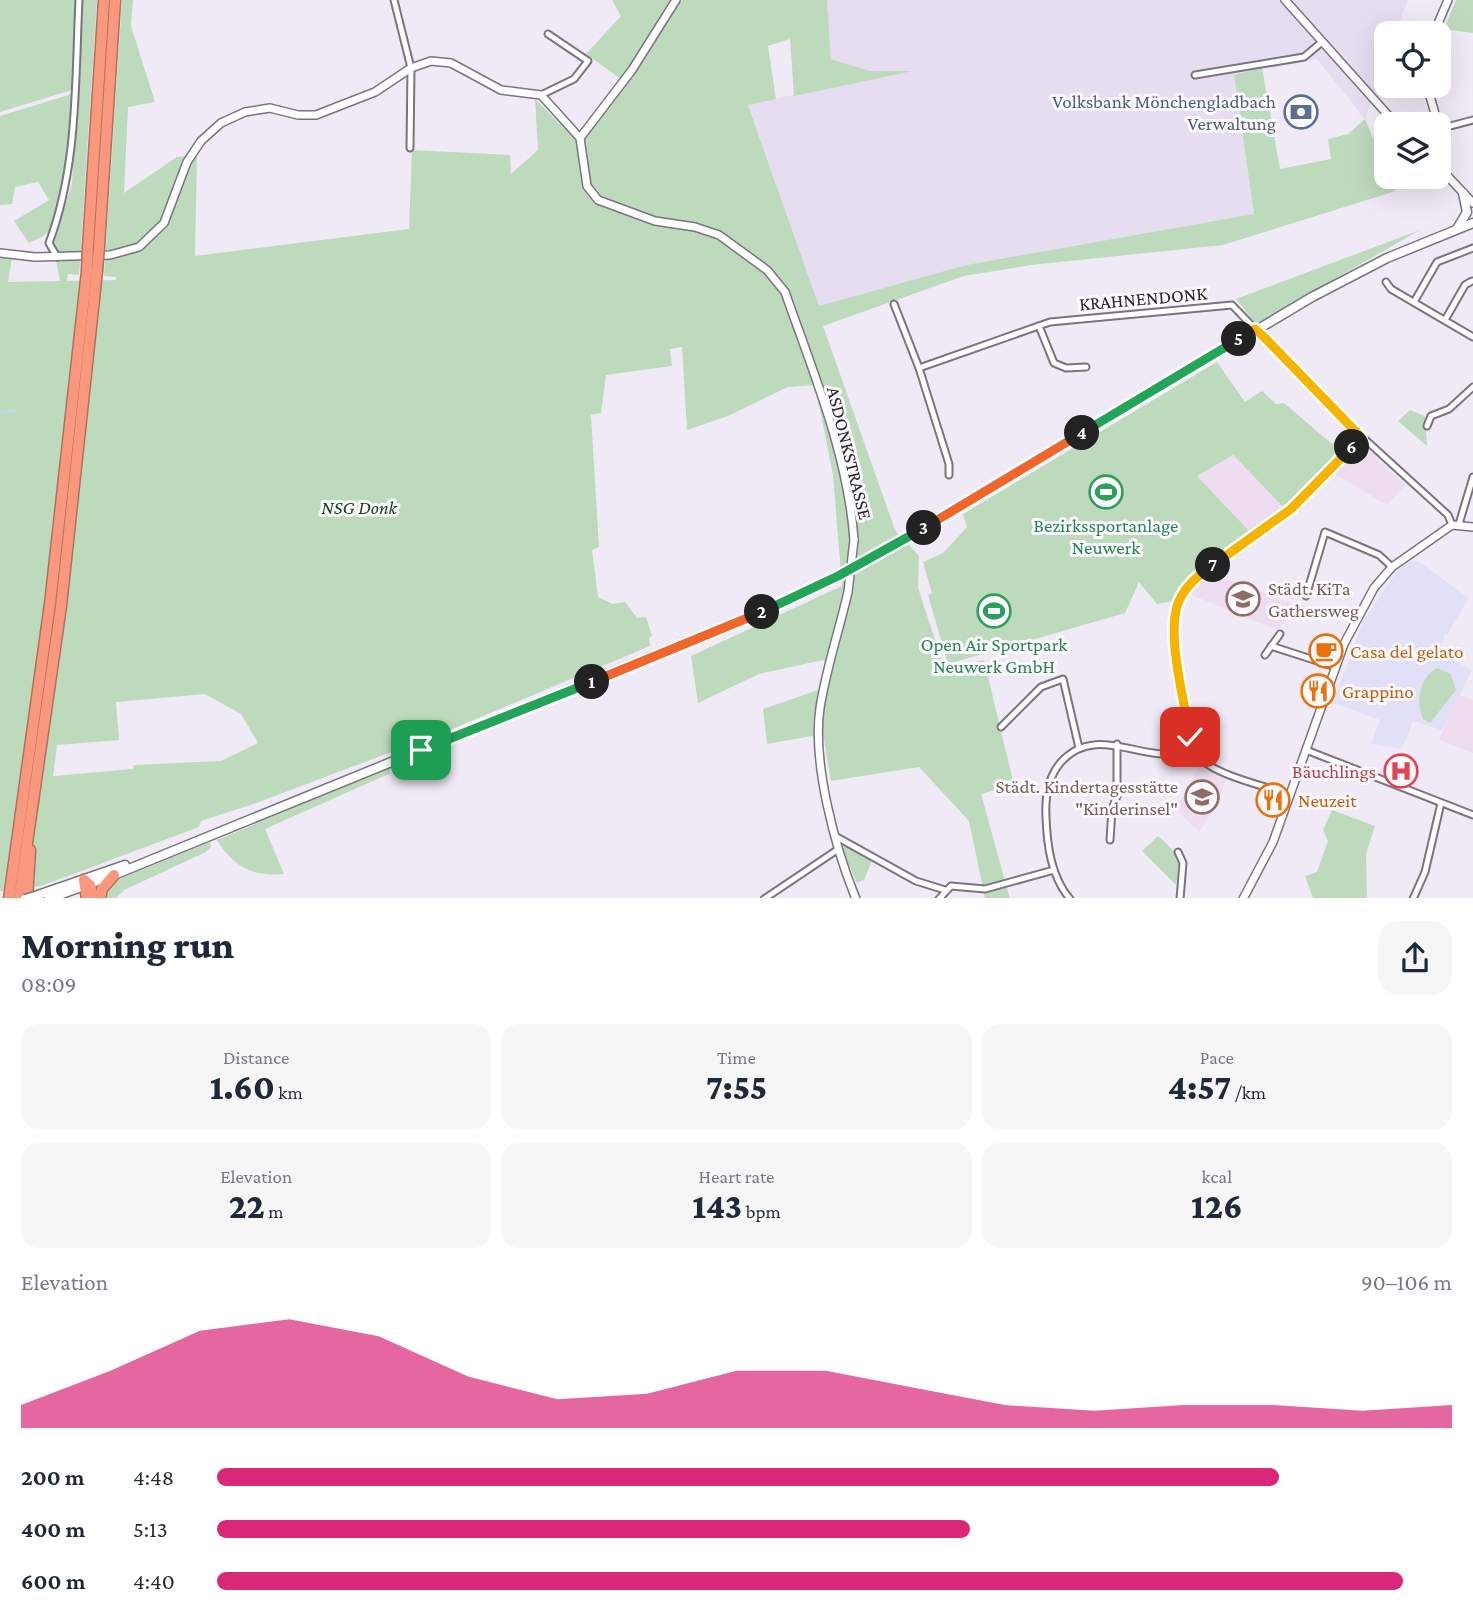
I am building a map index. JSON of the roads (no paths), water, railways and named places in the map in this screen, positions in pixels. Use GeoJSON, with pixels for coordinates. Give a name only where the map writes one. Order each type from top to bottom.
{"type":"FeatureCollection","features":[{"type":"Feature","properties":{"kind":"highway"},"geometry":{"type":"LineString","coordinates":[[94,247],[104,0]]}},
{"type":"Feature","properties":{"kind":"highway"},"geometry":{"type":"LineString","coordinates":[[19,898],[61,606],[115,0]]}},
{"type":"Feature","properties":{"kind":"highway"},"geometry":{"type":"LineString","coordinates":[[9,898],[92,271]]}},
{"type":"Feature","properties":{"kind":"highway"},"geometry":{"type":"LineString","coordinates":[[29,898],[30,822]]}},
{"type":"Feature","properties":{"kind":"highway"},"geometry":{"type":"LineString","coordinates":[[100,898],[103,889],[114,876]]}},
{"type":"Feature","properties":{"kind":"highway"},"geometry":{"type":"LineString","coordinates":[[86,884],[87,898]]}},
{"type":"Feature","properties":{"kind":"highway"},"geometry":{"type":"LineString","coordinates":[[86,884],[94,898]]}},
{"type":"Feature","properties":{"kind":"main road"},"geometry":{"type":"LineString","coordinates":[[1457,229],[1467,212],[1463,192]]}},
{"type":"Feature","properties":{"kind":"main road"},"geometry":{"type":"LineString","coordinates":[[48,898],[699,639],[789,600],[897,544],[1255,329],[1387,258],[1473,223]]}},
{"type":"Feature","properties":{"kind":"main road"},"geometry":{"type":"LineString","coordinates":[[29,898],[114,876],[214,833]]}},
{"type":"Feature","properties":{"kind":"street"},"geometry":{"type":"LineString","coordinates":[[57,257],[49,243],[64,200],[71,159],[79,0]]}},
{"type":"Feature","properties":{"kind":"street"},"geometry":{"type":"LineString","coordinates":[[394,0],[411,68],[410,148]]}},
{"type":"Feature","properties":{"kind":"street"},"geometry":{"type":"LineString","coordinates":[[541,95],[580,138],[632,70],[676,0]]}},
{"type":"Feature","properties":{"kind":"street"},"geometry":{"type":"LineString","coordinates":[[1285,0],[1385,112]]}},
{"type":"Feature","properties":{"kind":"street"},"geometry":{"type":"LineString","coordinates":[[1439,21],[1448,0]]}},
{"type":"Feature","properties":{"kind":"street"},"geometry":{"type":"LineString","coordinates":[[0,253],[57,257],[125,253],[153,236],[172,207],[192,153],[210,132],[233,116],[270,108],[298,115],[316,115],[375,92],[411,68],[441,61],[501,90],[541,95],[574,79],[588,61],[548,34]]}},
{"type":"Feature","properties":{"kind":"street"},"geometry":{"type":"LineString","coordinates":[[1195,75],[1304,57],[1322,42]]}},
{"type":"Feature","properties":{"kind":"street"},"geometry":{"type":"LineString","coordinates":[[1451,124],[1473,120]]}},
{"type":"Feature","properties":{"kind":"street","name":"ASDONKSTRASSE"},"geometry":{"type":"LineString","coordinates":[[580,138],[587,186],[598,200],[656,221],[719,235],[747,253],[781,285],[825,408],[849,503],[854,540],[848,592],[819,722],[820,751],[837,850],[856,898]]}},
{"type":"Feature","properties":{"kind":"street"},"geometry":{"type":"LineString","coordinates":[[1451,180],[1473,203]]}},
{"type":"Feature","properties":{"kind":"street"},"geometry":{"type":"LineString","coordinates":[[1414,302],[1437,262],[1473,248]]}},
{"type":"Feature","properties":{"kind":"street"},"geometry":{"type":"LineString","coordinates":[[1445,320],[1465,285],[1472,281]]}},
{"type":"Feature","properties":{"kind":"street"},"geometry":{"type":"LineString","coordinates":[[1386,282],[1391,289],[1473,337]]}},
{"type":"Feature","properties":{"kind":"street"},"geometry":{"type":"LineString","coordinates":[[894,304],[919,368],[949,464],[949,475]]}},
{"type":"Feature","properties":{"kind":"street","name":"KRAHNENDONK"},"geometry":{"type":"LineString","coordinates":[[919,368],[1039,326],[1232,305],[1361,437],[1455,524]]}},
{"type":"Feature","properties":{"kind":"street"},"geometry":{"type":"LineString","coordinates":[[1039,326],[1054,363],[1066,368],[1086,367]]}},
{"type":"Feature","properties":{"kind":"street"},"geometry":{"type":"LineString","coordinates":[[1427,426],[1431,416],[1449,409],[1473,387]]}},
{"type":"Feature","properties":{"kind":"street"},"geometry":{"type":"LineString","coordinates":[[1290,795],[1210,766],[1197,755],[1193,747],[1175,640],[1174,614],[1179,600],[1194,580],[1291,509],[1361,437]]}},
{"type":"Feature","properties":{"kind":"street"},"geometry":{"type":"LineString","coordinates":[[1243,898],[1270,850],[1351,627],[1377,583],[1392,567],[1455,524],[1473,477]]}},
{"type":"Feature","properties":{"kind":"street"},"geometry":{"type":"LineString","coordinates":[[1455,524],[1473,527]]}},
{"type":"Feature","properties":{"kind":"street"},"geometry":{"type":"LineString","coordinates":[[1306,596],[1325,532],[1379,555],[1392,567]]}},
{"type":"Feature","properties":{"kind":"street"},"geometry":{"type":"LineString","coordinates":[[1265,655],[1280,635]]}},
{"type":"Feature","properties":{"kind":"street"},"geometry":{"type":"LineString","coordinates":[[1271,646],[1336,667]]}},
{"type":"Feature","properties":{"kind":"street"},"geometry":{"type":"LineString","coordinates":[[1001,727],[1041,687],[1063,680],[1079,748]]}},
{"type":"Feature","properties":{"kind":"street"},"geometry":{"type":"LineString","coordinates":[[1070,898],[1054,870],[1046,823],[1047,792],[1060,764],[1079,748],[1117,744],[1172,756],[1193,747]]}},
{"type":"Feature","properties":{"kind":"street"},"geometry":{"type":"LineString","coordinates":[[1110,840],[1112,809],[1117,796],[1117,744]]}},
{"type":"Feature","properties":{"kind":"street"},"geometry":{"type":"LineString","coordinates":[[1306,750],[1473,814]]}},
{"type":"Feature","properties":{"kind":"street"},"geometry":{"type":"LineString","coordinates":[[1413,898],[1425,872],[1441,803]]}},
{"type":"Feature","properties":{"kind":"street"},"geometry":{"type":"LineString","coordinates":[[835,836],[916,881],[945,890]]}},
{"type":"Feature","properties":{"kind":"street"},"geometry":{"type":"LineString","coordinates":[[764,898],[837,850]]}},
{"type":"Feature","properties":{"kind":"street"},"geometry":{"type":"LineString","coordinates":[[1178,852],[1183,863],[1180,898]]}},
{"type":"Feature","properties":{"kind":"street"},"geometry":{"type":"LineString","coordinates":[[939,898],[951,886],[985,889],[1054,870]]}},
{"type":"Feature","properties":{"kind":"street"},"geometry":{"type":"LineString","coordinates":[[945,890],[948,898]]}},
{"type":"Feature","properties":{"kind":"waterway"},"geometry":{"type":"LineString","coordinates":[[0,413],[16,410]]}},
{"type":"Feature","properties":{"kind":"place","name":"Volksbank Mönchengladbach Verwaltung"},"geometry":{"type":"Point","coordinates":[1301,112]}},
{"type":"Feature","properties":{"kind":"place","name":"Bezirkssportanlage Neuwerk"},"geometry":{"type":"Point","coordinates":[1106,492]}},
{"type":"Feature","properties":{"kind":"place","name":"Städt. KiTa Gathersweg"},"geometry":{"type":"Point","coordinates":[1243,599]}},
{"type":"Feature","properties":{"kind":"place","name":"Open Air Sportpark Neuwerk GmbH"},"geometry":{"type":"Point","coordinates":[994,611]}},
{"type":"Feature","properties":{"kind":"place","name":"Casa del gelato"},"geometry":{"type":"Point","coordinates":[1326,651]}},
{"type":"Feature","properties":{"kind":"place","name":"Grappino"},"geometry":{"type":"Point","coordinates":[1318,691]}},
{"type":"Feature","properties":{"kind":"place","name":"Bäuchlings"},"geometry":{"type":"Point","coordinates":[1401,771]}},
{"type":"Feature","properties":{"kind":"place","name":"Städt. Kindertagesstätte \"Kinderinsel\""},"geometry":{"type":"Point","coordinates":[1202,797]}},
{"type":"Feature","properties":{"kind":"place","name":"Neuzeit"},"geometry":{"type":"Point","coordinates":[1273,800]}},
{"type":"Feature","properties":{"kind":"park label","name":"NSG Donk"},"geometry":{"type":"Point","coordinates":[359,507]}}]}
